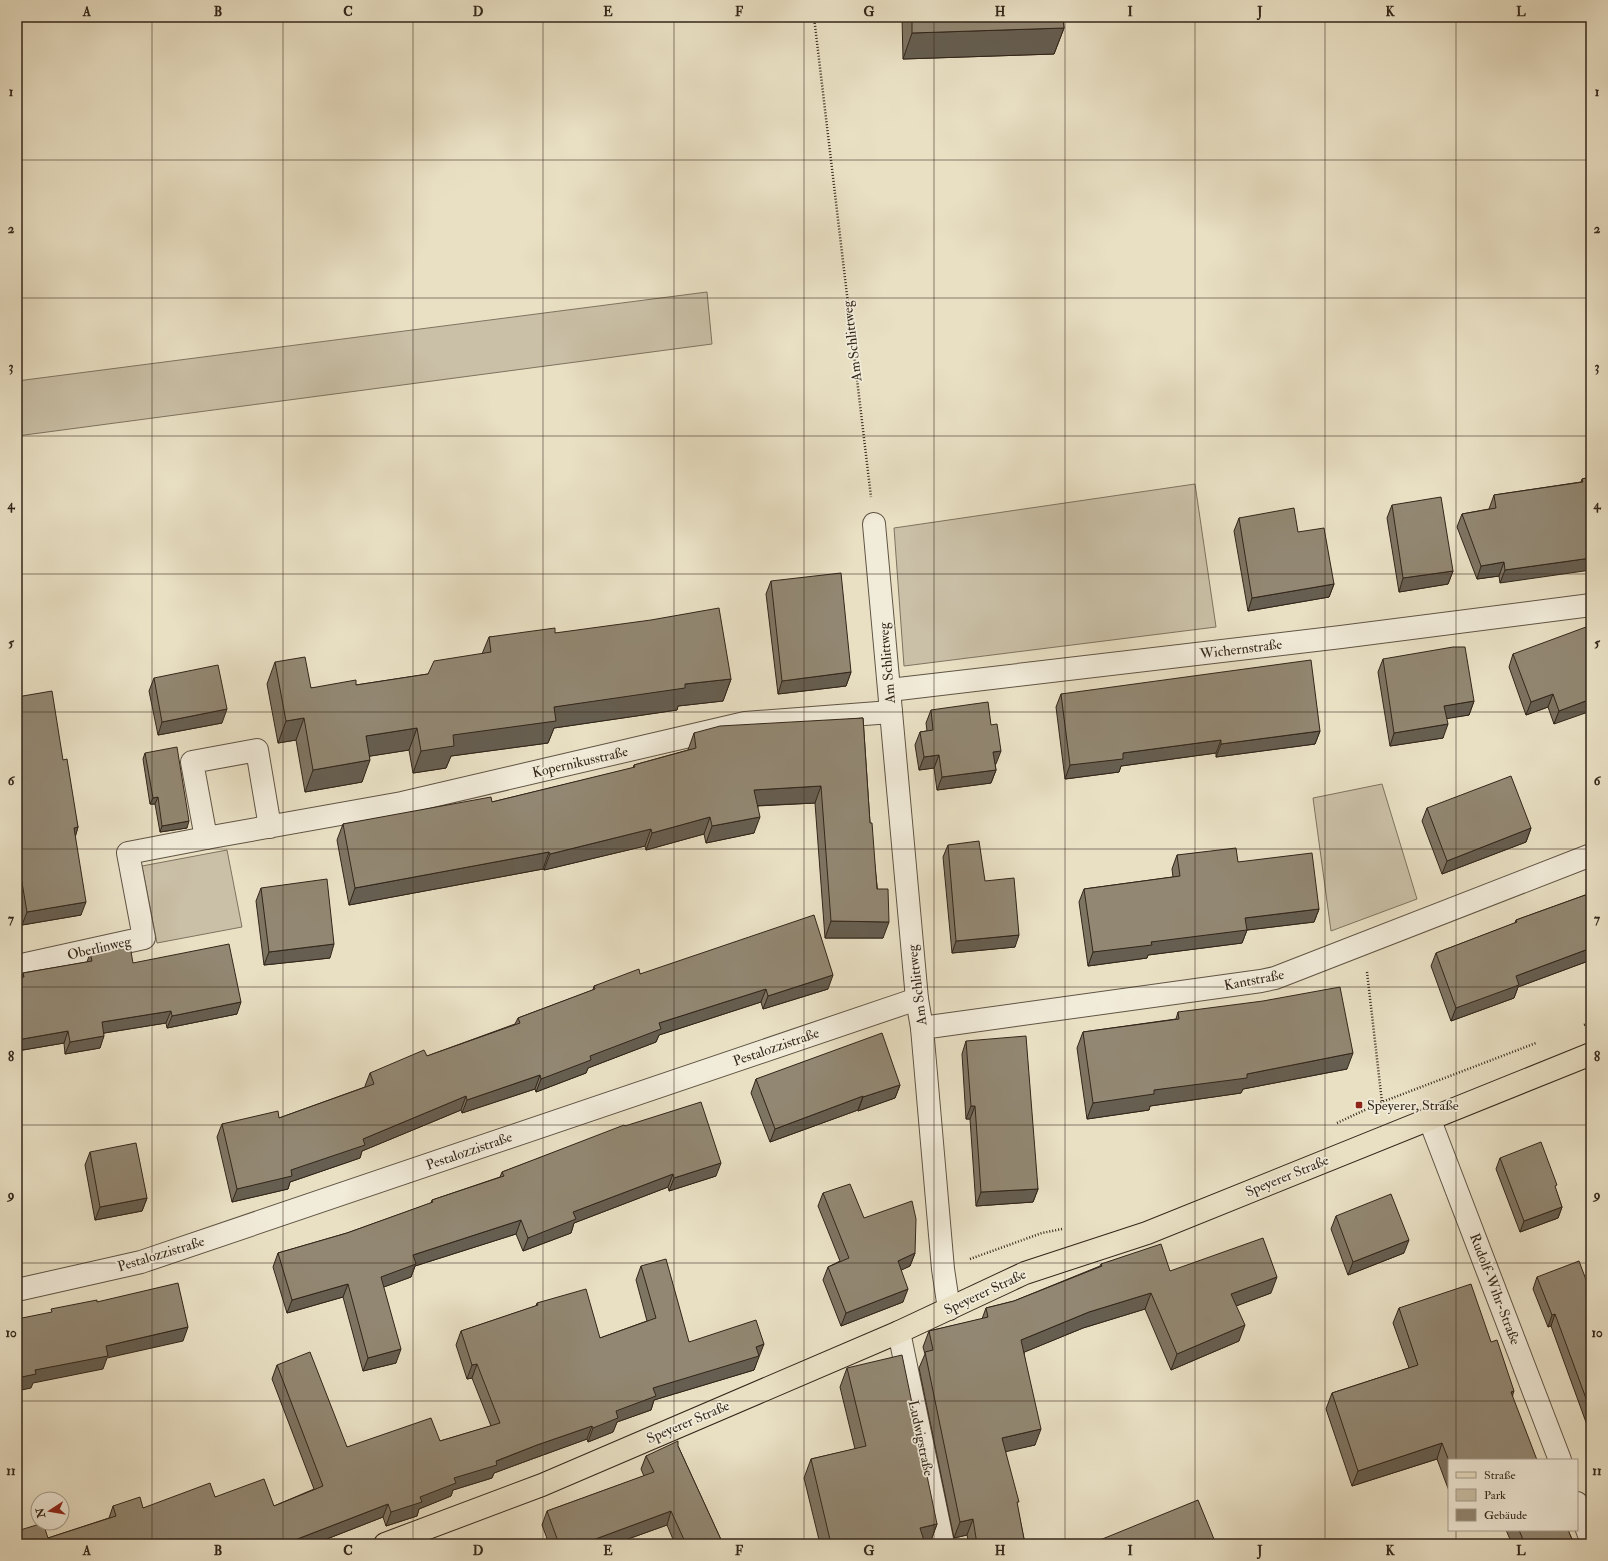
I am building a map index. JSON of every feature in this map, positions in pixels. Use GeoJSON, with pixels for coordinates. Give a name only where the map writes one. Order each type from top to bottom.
{"type":"FeatureCollection","features":[{"type":"Feature","properties":{"kind":"main road","name":"Speyerer Straße"},"geometry":{"type":"LineString","coordinates":[[385,1544],[542,1485],[899,1332],[1025,1273],[1147,1232],[1591,1054]]}},
{"type":"Feature","properties":{"kind":"street","name":"Am Schlittweg"},"geometry":{"type":"LineString","coordinates":[[874,524],[917,999],[922,1028],[944,1270],[949,1309]]}},
{"type":"Feature","properties":{"kind":"street","name":"Wichernstraße"},"geometry":{"type":"LineString","coordinates":[[890,690],[1341,637],[1591,605]]}},
{"type":"Feature","properties":{"kind":"street","name":"Kopernikusstraße"},"geometry":{"type":"LineString","coordinates":[[128,853],[402,803],[745,723],[891,712]]}},
{"type":"Feature","properties":{"kind":"street"},"geometry":{"type":"LineString","coordinates":[[206,838],[192,762],[257,750],[270,827]]}},
{"type":"Feature","properties":{"kind":"street","name":"Oberlinweg"},"geometry":{"type":"LineString","coordinates":[[17,966],[144,938],[128,853]]}},
{"type":"Feature","properties":{"kind":"street","name":"Kantstraße"},"geometry":{"type":"LineString","coordinates":[[922,1028],[1261,981],[1288,974],[1591,855]]}},
{"type":"Feature","properties":{"kind":"street","name":"Pestalozzistraße"},"geometry":{"type":"LineString","coordinates":[[17,1290],[141,1262],[917,999]]}},
{"type":"Feature","properties":{"kind":"street","name":"Rudolf-Wihr-Straße"},"geometry":{"type":"LineString","coordinates":[[1429,1118],[1560,1459]]}},
{"type":"Feature","properties":{"kind":"street","name":"Ludwigstraße"},"geometry":{"type":"LineString","coordinates":[[899,1332],[943,1544]]}},
{"type":"Feature","properties":{"kind":"street"},"geometry":{"type":"LineString","coordinates":[[1578,1506],[1591,1540]]}},
{"type":"Feature","properties":{"kind":"path","name":"Am Schlittweg"},"geometry":{"type":"LineString","coordinates":[[814,17],[874,524]]}},
{"type":"Feature","properties":{"kind":"path"},"geometry":{"type":"LineString","coordinates":[[1364,944],[1382,1102]]}},
{"type":"Feature","properties":{"kind":"path"},"geometry":{"type":"LineString","coordinates":[[1584,1025],[1591,1022]]}},
{"type":"Feature","properties":{"kind":"path"},"geometry":{"type":"LineString","coordinates":[[1336,1124],[1382,1102],[1539,1042]]}},
{"type":"Feature","properties":{"kind":"path"},"geometry":{"type":"LineString","coordinates":[[944,1270],[1042,1233],[1069,1227]]}},
{"type":"Feature","properties":{"kind":"green space"},"geometry":{"type":"Polygon","coordinates":[[[707,292],[712,344],[17,436],[17,381],[707,292]]]}},
{"type":"Feature","properties":{"kind":"green space"},"geometry":{"type":"Polygon","coordinates":[[[1195,484],[1216,627],[904,666],[894,528],[1195,484]]]}},
{"type":"Feature","properties":{"kind":"green space"},"geometry":{"type":"Polygon","coordinates":[[[1382,784],[1417,899],[1331,931],[1313,798],[1382,784]]]}},
{"type":"Feature","properties":{"kind":"green space"},"geometry":{"type":"Polygon","coordinates":[[[227,850],[242,927],[157,943],[142,866],[227,850]]]}},
{"type":"Feature","properties":{"kind":"building"},"geometry":{"type":"Polygon","coordinates":[[[912,17],[1063,17],[1064,28],[912,33],[912,17]]]}},
{"type":"Feature","properties":{"kind":"building"},"geometry":{"type":"Polygon","coordinates":[[[1591,477],[1591,558],[1505,570],[1504,562],[1481,566],[1462,514],[1496,508],[1494,495],[1583,482],[1582,479],[1591,477]]]}},
{"type":"Feature","properties":{"kind":"building"},"geometry":{"type":"Polygon","coordinates":[[[1441,497],[1453,571],[1403,578],[1392,505],[1441,497]]]}},
{"type":"Feature","properties":{"kind":"building"},"geometry":{"type":"Polygon","coordinates":[[[1294,508],[1298,532],[1324,528],[1334,584],[1252,598],[1239,518],[1294,508]]]}},
{"type":"Feature","properties":{"kind":"building"},"geometry":{"type":"Polygon","coordinates":[[[841,573],[851,672],[782,681],[771,581],[841,573]]]}},
{"type":"Feature","properties":{"kind":"building"},"geometry":{"type":"Polygon","coordinates":[[[719,608],[731,679],[685,684],[685,688],[554,707],[556,721],[453,735],[454,746],[421,751],[417,728],[366,736],[370,760],[313,770],[304,718],[286,721],[275,662],[305,657],[311,688],[356,680],[356,685],[428,674],[434,661],[491,652],[489,637],[555,628],[555,633],[651,620],[719,608]]]}},
{"type":"Feature","properties":{"kind":"building"},"geometry":{"type":"Polygon","coordinates":[[[1586,627],[1591,641],[1591,699],[1559,711],[1553,694],[1531,702],[1513,654],[1586,627]]]}},
{"type":"Feature","properties":{"kind":"building"},"geometry":{"type":"Polygon","coordinates":[[[1453,647],[1465,647],[1474,701],[1444,706],[1448,724],[1394,733],[1383,659],[1453,647]]]}},
{"type":"Feature","properties":{"kind":"building"},"geometry":{"type":"Polygon","coordinates":[[[1311,660],[1320,731],[1221,744],[1221,740],[1123,753],[1123,759],[1070,765],[1061,694],[1311,660]]]}},
{"type":"Feature","properties":{"kind":"building"},"geometry":{"type":"Polygon","coordinates":[[[218,665],[227,709],[162,722],[154,678],[218,665]]]}},
{"type":"Feature","properties":{"kind":"building"},"geometry":{"type":"Polygon","coordinates":[[[52,691],[63,760],[67,759],[78,827],[74,828],[86,902],[27,912],[17,853],[17,837],[19,837],[17,826],[17,697],[52,691]]]}},
{"type":"Feature","properties":{"kind":"building"},"geometry":{"type":"Polygon","coordinates":[[[988,702],[991,725],[997,724],[1001,751],[993,752],[996,770],[942,777],[939,755],[924,757],[920,732],[933,730],[931,710],[988,702]]]}},
{"type":"Feature","properties":{"kind":"building"},"geometry":{"type":"Polygon","coordinates":[[[863,718],[870,823],[872,823],[877,889],[888,889],[889,922],[831,921],[821,786],[754,790],[760,817],[712,826],[710,817],[652,833],[651,829],[550,854],[549,852],[355,888],[343,824],[491,797],[492,802],[635,767],[634,765],[696,748],[694,733],[720,726],[863,718]]]}},
{"type":"Feature","properties":{"kind":"building"},"geometry":{"type":"Polygon","coordinates":[[[177,747],[189,821],[162,826],[158,797],[153,798],[145,753],[177,747]]]}},
{"type":"Feature","properties":{"kind":"building"},"geometry":{"type":"Polygon","coordinates":[[[1511,776],[1531,828],[1447,861],[1427,808],[1511,776]]]}},
{"type":"Feature","properties":{"kind":"building"},"geometry":{"type":"Polygon","coordinates":[[[979,841],[985,881],[1014,878],[1019,935],[956,941],[948,845],[979,841]]]}},
{"type":"Feature","properties":{"kind":"building"},"geometry":{"type":"Polygon","coordinates":[[[1236,848],[1238,862],[1312,853],[1319,909],[1245,918],[1247,930],[1151,942],[1152,945],[1093,952],[1084,889],[1180,876],[1177,855],[1236,848]]]}},
{"type":"Feature","properties":{"kind":"building"},"geometry":{"type":"Polygon","coordinates":[[[327,879],[334,944],[269,952],[261,888],[327,879]]]}},
{"type":"Feature","properties":{"kind":"building"},"geometry":{"type":"Polygon","coordinates":[[[1591,893],[1591,948],[1516,976],[1519,985],[1456,1008],[1436,953],[1517,922],[1516,920],[1591,893]]]}},
{"type":"Feature","properties":{"kind":"building"},"geometry":{"type":"Polygon","coordinates":[[[814,915],[833,975],[768,996],[766,989],[659,1023],[661,1029],[590,1056],[591,1060],[541,1079],[540,1075],[467,1100],[466,1096],[363,1139],[365,1145],[291,1170],[292,1176],[237,1189],[222,1124],[278,1111],[279,1118],[374,1084],[370,1073],[424,1050],[427,1056],[520,1023],[518,1018],[595,989],[594,986],[639,969],[640,974],[814,915]]]}},
{"type":"Feature","properties":{"kind":"building"},"geometry":{"type":"Polygon","coordinates":[[[229,944],[241,1002],[172,1016],[171,1011],[102,1022],[104,1036],[70,1042],[68,1031],[17,1040],[17,978],[24,977],[23,973],[92,961],[90,953],[130,946],[133,963],[229,944]]]}},
{"type":"Feature","properties":{"kind":"building"},"geometry":{"type":"Polygon","coordinates":[[[1340,987],[1353,1053],[1247,1074],[1247,1078],[1154,1090],[1154,1094],[1093,1103],[1083,1032],[1179,1019],[1178,1012],[1263,1001],[1340,987]]]}},
{"type":"Feature","properties":{"kind":"building"},"geometry":{"type":"Polygon","coordinates":[[[882,1033],[900,1085],[863,1096],[775,1129],[756,1079],[882,1033]]]}},
{"type":"Feature","properties":{"kind":"building"},"geometry":{"type":"Polygon","coordinates":[[[1026,1036],[1038,1189],[981,1192],[975,1106],[971,1106],[966,1041],[1026,1036]]]}},
{"type":"Feature","properties":{"kind":"building"},"geometry":{"type":"Polygon","coordinates":[[[701,1102],[721,1163],[674,1178],[673,1174],[573,1212],[576,1219],[528,1238],[521,1220],[413,1255],[416,1264],[381,1277],[401,1349],[368,1358],[348,1284],[292,1300],[278,1253],[347,1233],[433,1202],[432,1200],[504,1176],[502,1172],[624,1125],[625,1126],[701,1102]]]}},
{"type":"Feature","properties":{"kind":"building"},"geometry":{"type":"Polygon","coordinates":[[[1541,1142],[1557,1185],[1555,1186],[1562,1207],[1524,1221],[1500,1158],[1541,1142]]]}},
{"type":"Feature","properties":{"kind":"building"},"geometry":{"type":"Polygon","coordinates":[[[136,1143],[147,1198],[100,1207],[90,1152],[136,1143]]]}},
{"type":"Feature","properties":{"kind":"building"},"geometry":{"type":"Polygon","coordinates":[[[850,1184],[864,1218],[912,1201],[916,1219],[915,1253],[898,1261],[908,1289],[846,1313],[828,1267],[849,1258],[823,1193],[850,1184]]]}},
{"type":"Feature","properties":{"kind":"building"},"geometry":{"type":"Polygon","coordinates":[[[1391,1194],[1409,1240],[1353,1262],[1336,1216],[1391,1194]]]}},
{"type":"Feature","properties":{"kind":"building"},"geometry":{"type":"Polygon","coordinates":[[[1263,1238],[1277,1277],[1231,1294],[1245,1325],[1177,1354],[1151,1293],[1089,1312],[1021,1340],[1041,1429],[1002,1438],[1019,1502],[1017,1502],[1025,1544],[977,1544],[973,1519],[960,1522],[925,1352],[933,1350],[929,1331],[988,1317],[986,1308],[1014,1301],[1102,1266],[1101,1264],[1161,1244],[1170,1271],[1263,1238]]]}},
{"type":"Feature","properties":{"kind":"building"},"geometry":{"type":"Polygon","coordinates":[[[666,1259],[689,1342],[756,1320],[764,1344],[756,1347],[759,1356],[653,1388],[656,1396],[616,1411],[618,1418],[593,1428],[592,1426],[537,1445],[496,1461],[497,1465],[454,1478],[456,1483],[420,1497],[422,1502],[391,1512],[388,1504],[287,1544],[17,1544],[17,1531],[30,1527],[30,1531],[46,1531],[48,1538],[116,1516],[113,1506],[140,1497],[143,1508],[210,1483],[215,1497],[264,1479],[274,1506],[323,1486],[277,1365],[310,1352],[347,1447],[431,1418],[440,1441],[500,1423],[477,1364],[472,1365],[461,1331],[538,1305],[537,1303],[586,1289],[600,1338],[656,1318],[641,1266],[666,1259]]]}},
{"type":"Feature","properties":{"kind":"building"},"geometry":{"type":"Polygon","coordinates":[[[1579,1261],[1591,1293],[1591,1412],[1555,1314],[1552,1315],[1537,1277],[1579,1261]]]}},
{"type":"Feature","properties":{"kind":"building"},"geometry":{"type":"Polygon","coordinates":[[[178,1283],[188,1327],[106,1346],[108,1356],[35,1370],[36,1374],[17,1378],[17,1319],[52,1312],[51,1309],[97,1300],[97,1302],[178,1283]]]}},
{"type":"Feature","properties":{"kind":"building"},"geometry":{"type":"Polygon","coordinates":[[[1471,1284],[1491,1342],[1497,1340],[1514,1391],[1511,1392],[1537,1459],[1448,1459],[1442,1443],[1358,1471],[1332,1393],[1418,1365],[1399,1308],[1471,1284]]]}},
{"type":"Feature","properties":{"kind":"building"},"geometry":{"type":"Polygon","coordinates":[[[902,1355],[937,1524],[920,1528],[925,1544],[831,1544],[811,1459],[866,1446],[847,1368],[902,1355]]]}},
{"type":"Feature","properties":{"kind":"building"},"geometry":{"type":"Polygon","coordinates":[[[678,1441],[678,1446],[723,1544],[686,1544],[671,1511],[582,1544],[559,1544],[547,1511],[654,1472],[646,1456],[678,1441]]]}},
{"type":"Feature","properties":{"kind":"building"},"geometry":{"type":"Polygon","coordinates":[[[1198,1500],[1216,1544],[1096,1544],[1095,1542],[1198,1500]]]}},
{"type":"Feature","properties":{"kind":"building"},"geometry":{"type":"Polygon","coordinates":[[[1519,1531],[1568,1531],[1574,1544],[1532,1543],[1525,1544],[1519,1531]]]}},
{"type":"Feature","properties":{"kind":"place","name":"Speyerer, Straße"},"geometry":{"type":"Point","coordinates":[1359,1105]}}]}
